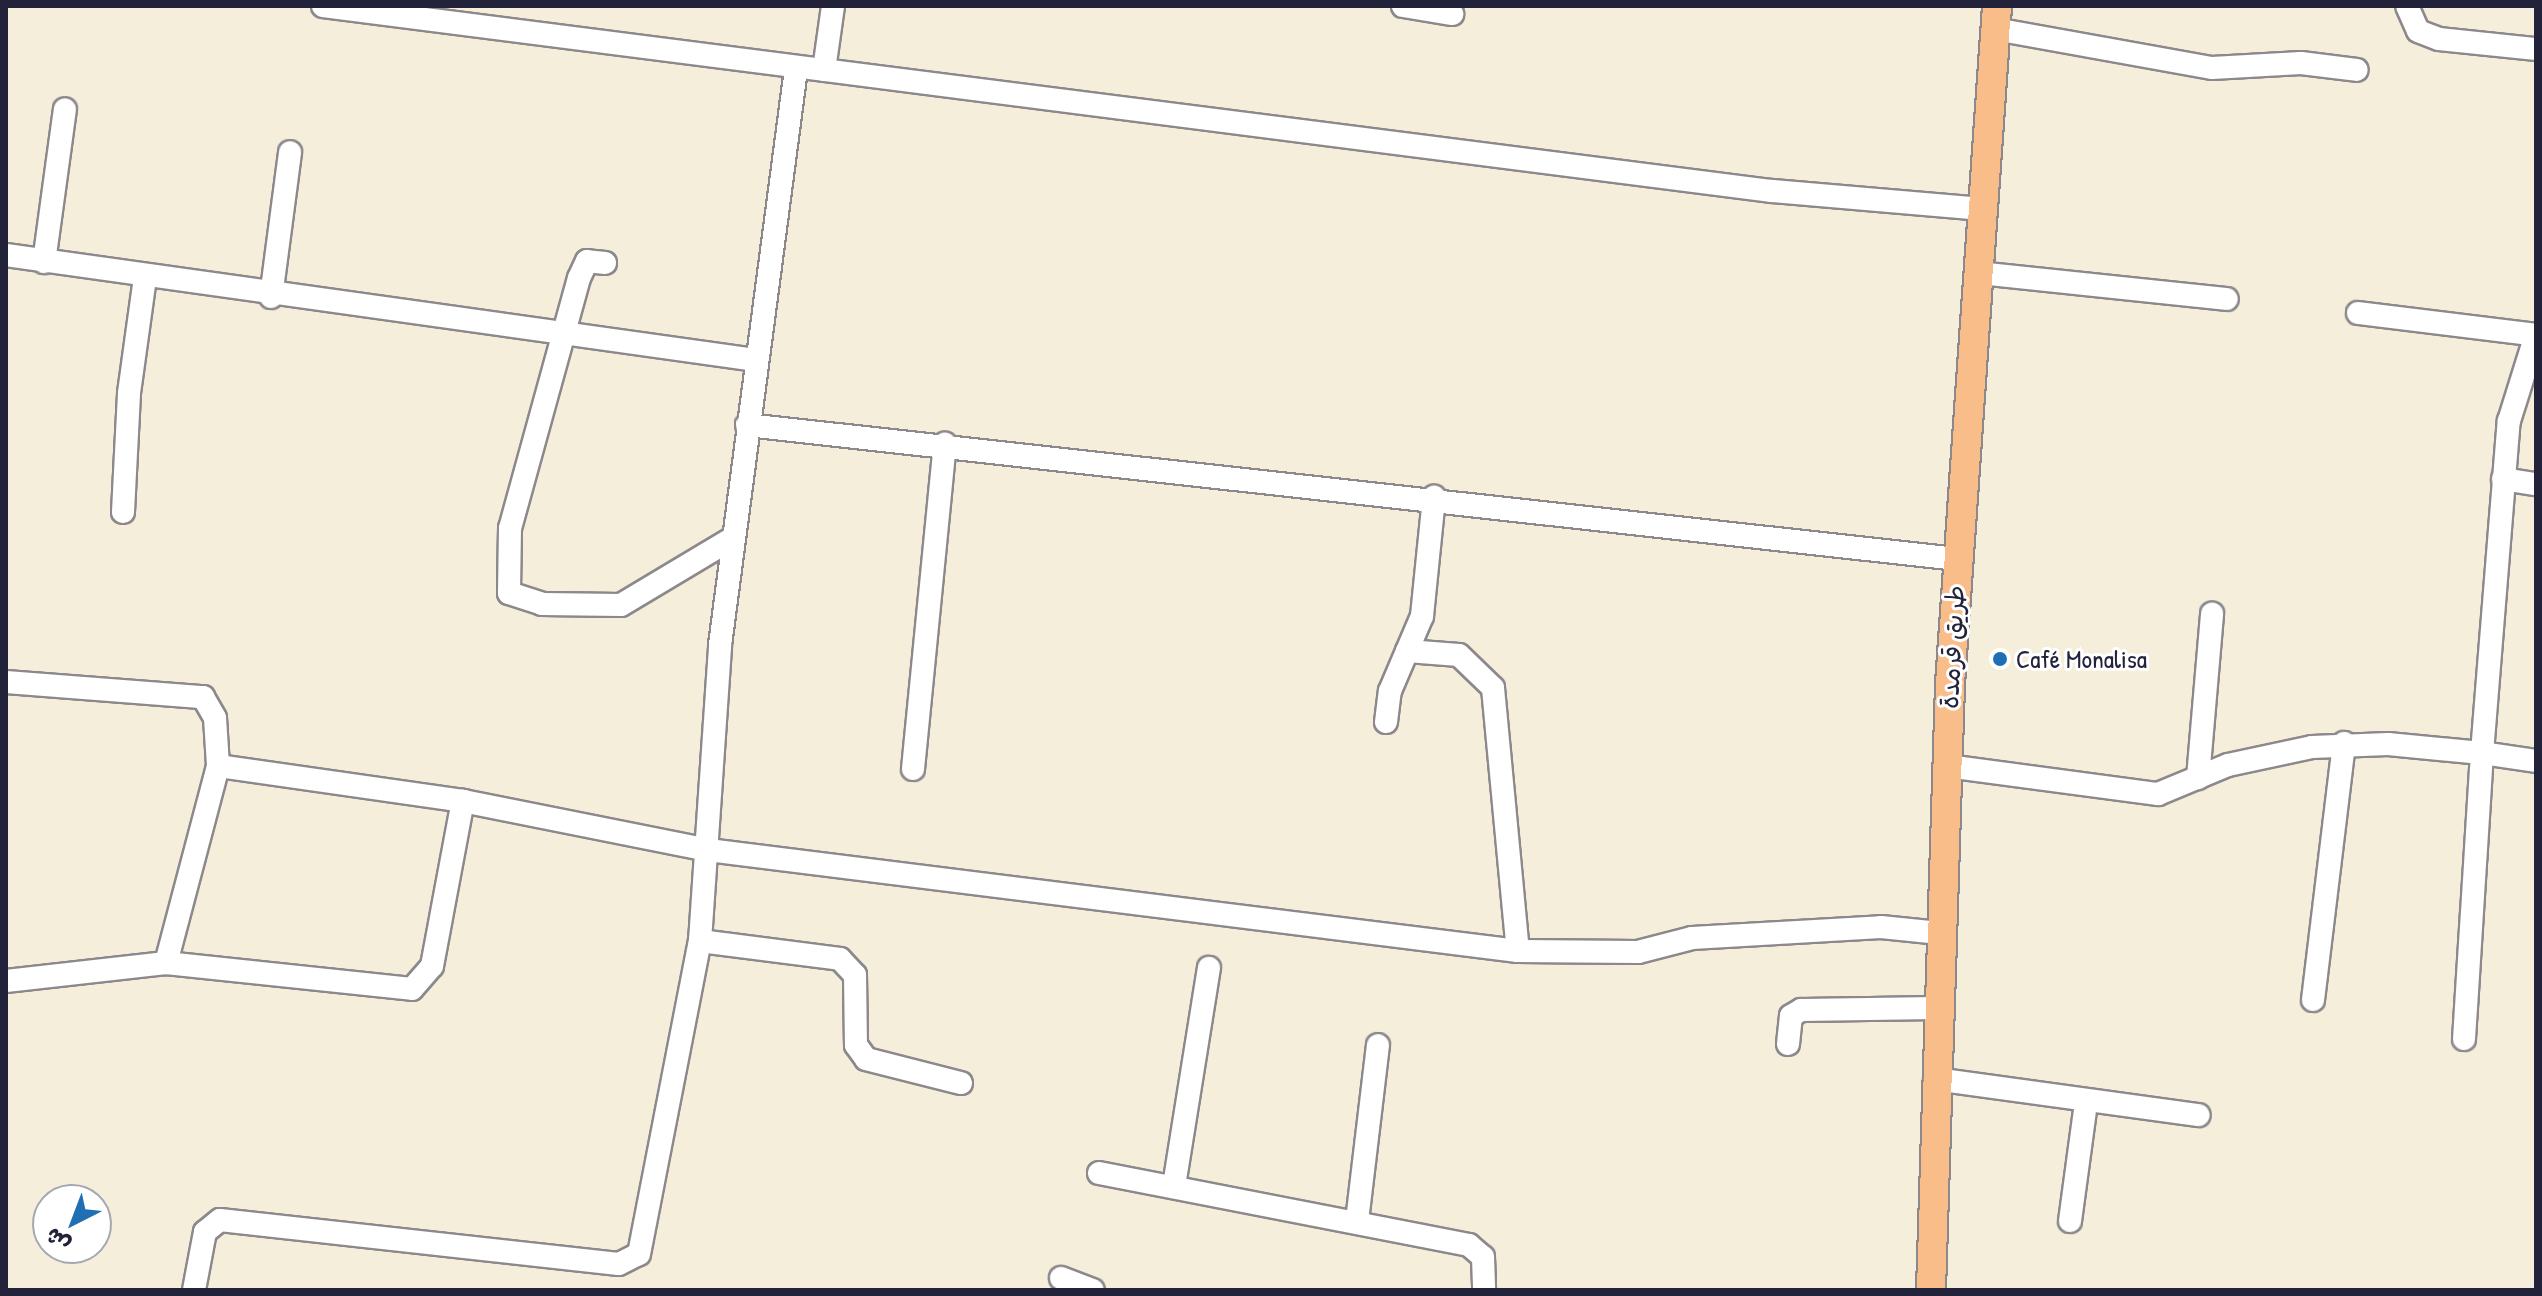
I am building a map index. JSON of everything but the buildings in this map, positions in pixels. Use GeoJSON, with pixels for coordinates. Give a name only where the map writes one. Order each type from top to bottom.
{"type":"FeatureCollection","features":[{"type":"Feature","properties":{"kind":"main road","name":"طريق قرمدة"},"geometry":{"type":"LineString","coordinates":[[1931,1290],[1937,1008],[1956,559],[1996,17]]}},
{"type":"Feature","properties":{"kind":"street"},"geometry":{"type":"LineString","coordinates":[[323,6],[796,69],[824,70],[1772,191],[1983,209]]}},
{"type":"Feature","properties":{"kind":"street"},"geometry":{"type":"LineString","coordinates":[[824,70],[833,6]]}},
{"type":"Feature","properties":{"kind":"street"},"geometry":{"type":"LineString","coordinates":[[1403,6],[1452,14]]}},
{"type":"Feature","properties":{"kind":"street"},"geometry":{"type":"LineString","coordinates":[[2407,6],[2418,31],[2439,39],[2536,49]]}},
{"type":"Feature","properties":{"kind":"street"},"geometry":{"type":"LineString","coordinates":[[1996,17],[2212,68],[2301,63],[2357,70]]}},
{"type":"Feature","properties":{"kind":"street"},"geometry":{"type":"LineString","coordinates":[[194,1290],[205,1232],[220,1220],[634,1260],[648,1228],[700,941],[733,538],[796,69]]}},
{"type":"Feature","properties":{"kind":"street"},"geometry":{"type":"LineString","coordinates":[[44,262],[65,109]]}},
{"type":"Feature","properties":{"kind":"street"},"geometry":{"type":"LineString","coordinates":[[271,297],[290,152]]}},
{"type":"Feature","properties":{"kind":"street"},"geometry":{"type":"LineString","coordinates":[[6,255],[271,297],[566,338],[755,360]]}},
{"type":"Feature","properties":{"kind":"street"},"geometry":{"type":"LineString","coordinates":[[605,263],[587,261],[510,528],[509,593],[542,604],[621,605],[733,538]]}},
{"type":"Feature","properties":{"kind":"street"},"geometry":{"type":"LineString","coordinates":[[1979,273],[2227,299]]}},
{"type":"Feature","properties":{"kind":"street"},"geometry":{"type":"LineString","coordinates":[[123,512],[145,278]]}},
{"type":"Feature","properties":{"kind":"street"},"geometry":{"type":"LineString","coordinates":[[2358,313],[2536,335],[2509,421],[2503,479],[2464,1039]]}},
{"type":"Feature","properties":{"kind":"street"},"geometry":{"type":"LineString","coordinates":[[747,425],[1434,497],[1956,559]]}},
{"type":"Feature","properties":{"kind":"street"},"geometry":{"type":"LineString","coordinates":[[913,769],[945,444]]}},
{"type":"Feature","properties":{"kind":"street"},"geometry":{"type":"LineString","coordinates":[[2503,479],[2536,484]]}},
{"type":"Feature","properties":{"kind":"street"},"geometry":{"type":"LineString","coordinates":[[1386,722],[1407,651],[1424,608],[1434,497]]}},
{"type":"Feature","properties":{"kind":"street"},"geometry":{"type":"LineString","coordinates":[[2198,778],[2212,614]]}},
{"type":"Feature","properties":{"kind":"street"},"geometry":{"type":"LineString","coordinates":[[1407,651],[1459,655],[1493,688],[1518,951]]}},
{"type":"Feature","properties":{"kind":"street"},"geometry":{"type":"LineString","coordinates":[[6,682],[203,697],[215,718],[218,766],[166,963]]}},
{"type":"Feature","properties":{"kind":"street"},"geometry":{"type":"LineString","coordinates":[[2313,1000],[2344,743]]}},
{"type":"Feature","properties":{"kind":"street"},"geometry":{"type":"LineString","coordinates":[[1947,766],[2141,794],[2254,758],[2344,743],[2482,753],[2536,761]]}},
{"type":"Feature","properties":{"kind":"street"},"geometry":{"type":"LineString","coordinates":[[218,766],[463,801],[708,850],[1518,951],[1638,952],[1692,938],[1881,927],[1940,933]]}},
{"type":"Feature","properties":{"kind":"street"},"geometry":{"type":"LineString","coordinates":[[6,981],[166,963],[412,989],[432,966],[463,801]]}},
{"type":"Feature","properties":{"kind":"street"},"geometry":{"type":"LineString","coordinates":[[700,941],[840,959],[855,975],[856,1045],[866,1059],[961,1083]]}},
{"type":"Feature","properties":{"kind":"street"},"geometry":{"type":"LineString","coordinates":[[1174,1186],[1209,968]]}},
{"type":"Feature","properties":{"kind":"street"},"geometry":{"type":"LineString","coordinates":[[1788,1044],[1791,1016],[1801,1010],[1937,1008]]}},
{"type":"Feature","properties":{"kind":"street"},"geometry":{"type":"LineString","coordinates":[[1357,1221],[1378,1045]]}},
{"type":"Feature","properties":{"kind":"street"},"geometry":{"type":"LineString","coordinates":[[1935,1079],[2086,1103],[2199,1115]]}},
{"type":"Feature","properties":{"kind":"street"},"geometry":{"type":"LineString","coordinates":[[2070,1221],[2086,1103]]}},
{"type":"Feature","properties":{"kind":"street"},"geometry":{"type":"LineString","coordinates":[[1099,1173],[1357,1221],[1477,1248],[1484,1290]]}},
{"type":"Feature","properties":{"kind":"street"},"geometry":{"type":"LineString","coordinates":[[1061,1278],[1093,1290]]}},
{"type":"Feature","properties":{"kind":"place","name":"Café Monalisa"},"geometry":{"type":"Point","coordinates":[2000,659]}}]}
